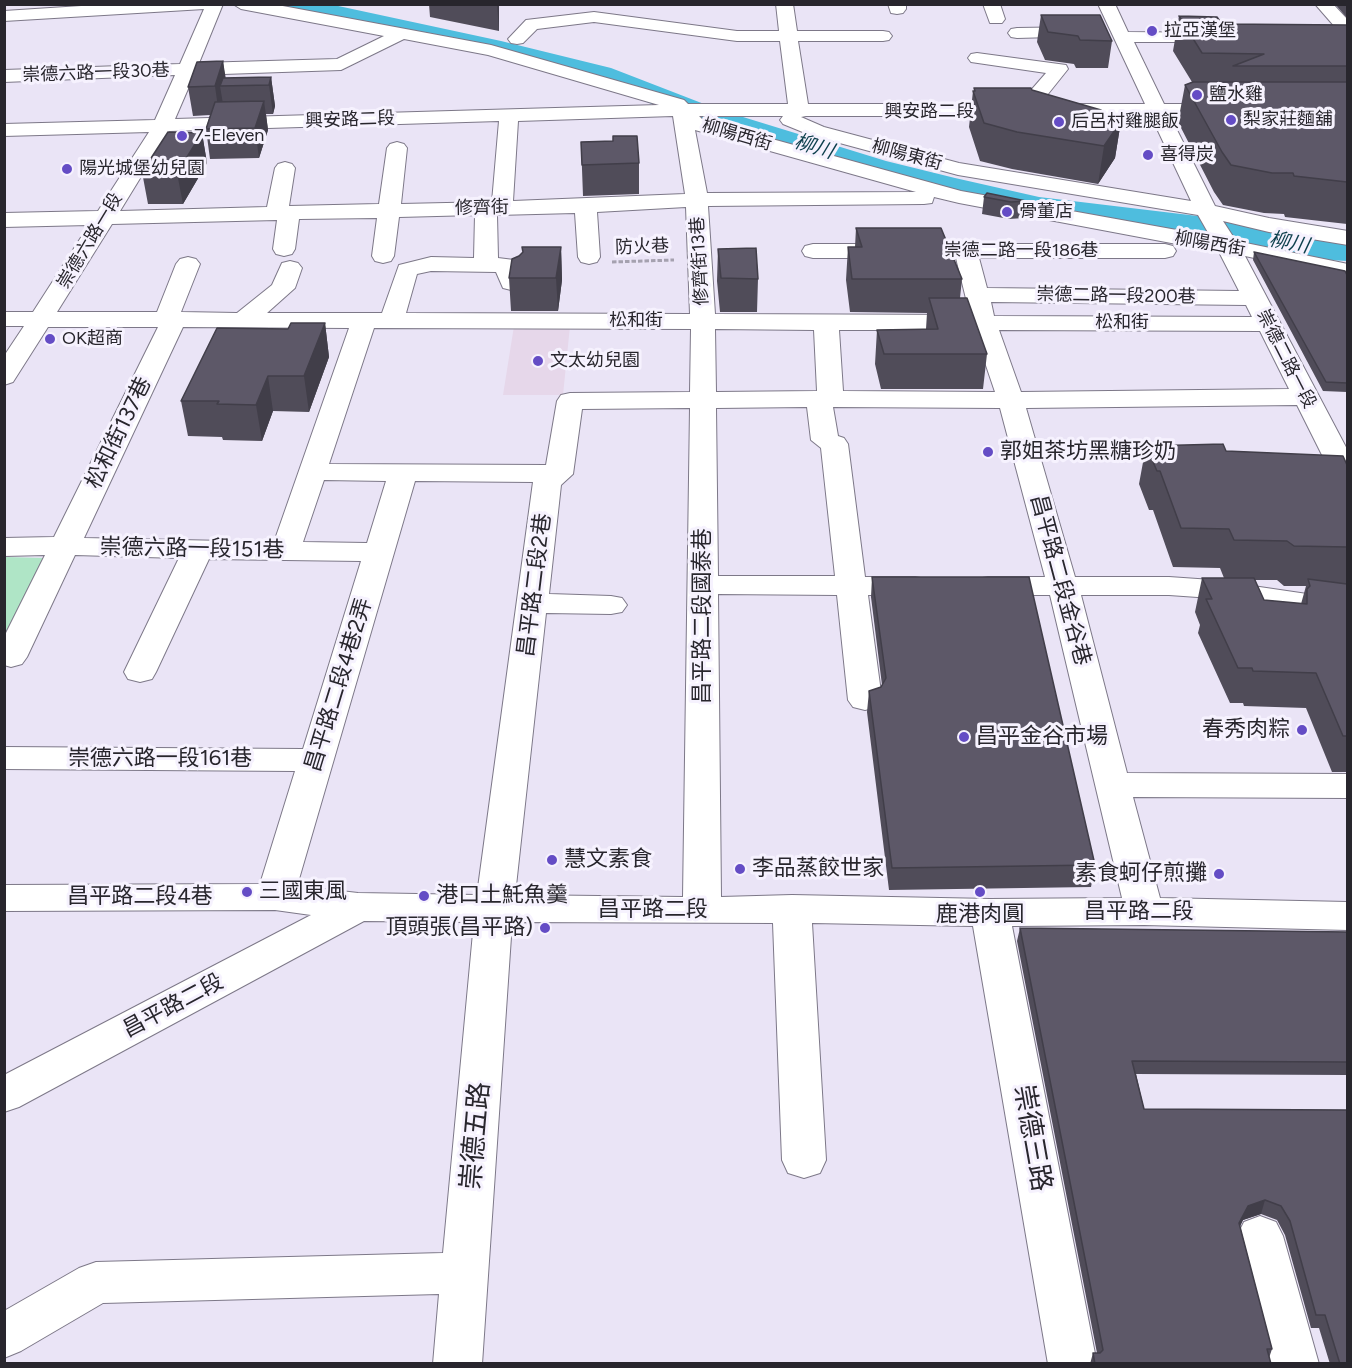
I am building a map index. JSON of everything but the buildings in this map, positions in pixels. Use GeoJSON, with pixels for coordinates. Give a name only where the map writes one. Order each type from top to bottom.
{"type":"FeatureCollection","features":[{"type":"Feature","properties":{"kind":"street"},"geometry":{"type":"LineString","coordinates":[[4,16],[209,4]]}},
{"type":"Feature","properties":{"kind":"street","name":"崇德六路一段"},"geometry":{"type":"LineString","coordinates":[[4,377],[163,125],[215,4]]}},
{"type":"Feature","properties":{"kind":"street","name":"柳陽西街"},"geometry":{"type":"LineString","coordinates":[[241,4],[502,53],[672,102],[677,104],[696,124],[959,197],[1227,244],[1347,271]]}},
{"type":"Feature","properties":{"kind":"street","name":"柳陽東街"},"geometry":{"type":"LineString","coordinates":[[334,4],[517,39],[658,82],[764,111],[817,130],[958,169],[1347,238]]}},
{"type":"Feature","properties":{"kind":"street"},"geometry":{"type":"LineString","coordinates":[[784,4],[799,112]]}},
{"type":"Feature","properties":{"kind":"street"},"geometry":{"type":"LineString","coordinates":[[1106,4],[1208,214]]}},
{"type":"Feature","properties":{"kind":"street"},"geometry":{"type":"LineString","coordinates":[[1323,4],[1347,31]]}},
{"type":"Feature","properties":{"kind":"street"},"geometry":{"type":"LineString","coordinates":[[517,39],[532,24],[594,17],[737,36],[884,36]]}},
{"type":"Feature","properties":{"kind":"street"},"geometry":{"type":"LineString","coordinates":[[1017,33],[1240,37]]}},
{"type":"Feature","properties":{"kind":"street","name":"崇德六路一段30巷"},"geometry":{"type":"LineString","coordinates":[[4,76],[341,64],[401,34]]}},
{"type":"Feature","properties":{"kind":"street"},"geometry":{"type":"LineString","coordinates":[[1323,37],[1347,37]]}},
{"type":"Feature","properties":{"kind":"street"},"geometry":{"type":"LineString","coordinates":[[977,58],[1059,69],[1024,111]]}},
{"type":"Feature","properties":{"kind":"street","name":"興安路二段"},"geometry":{"type":"LineString","coordinates":[[4,130],[509,115],[687,117],[727,111],[1245,110]]}},
{"type":"Feature","properties":{"kind":"street"},"geometry":{"type":"LineString","coordinates":[[486,264],[509,115]]}},
{"type":"Feature","properties":{"kind":"street"},"geometry":{"type":"LineString","coordinates":[[660,130],[687,117]]}},
{"type":"Feature","properties":{"kind":"street","name":"修齊街13巷"},"geometry":{"type":"LineString","coordinates":[[687,117],[697,200],[704,322]]}},
{"type":"Feature","properties":{"kind":"street"},"geometry":{"type":"LineString","coordinates":[[383,256],[398,148]]}},
{"type":"Feature","properties":{"kind":"street"},"geometry":{"type":"LineString","coordinates":[[243,320],[283,288],[287,258],[283,213],[285,168]]}},
{"type":"Feature","properties":{"kind":"street","name":"修齊街"},"geometry":{"type":"LineString","coordinates":[[4,220],[586,206],[697,200],[959,197]]}},
{"type":"Feature","properties":{"kind":"street"},"geometry":{"type":"LineString","coordinates":[[808,200],[814,222]]}},
{"type":"Feature","properties":{"kind":"street"},"geometry":{"type":"LineString","coordinates":[[586,206],[596,260]]}},
{"type":"Feature","properties":{"kind":"street","name":"崇德二路一段"},"geometry":{"type":"LineString","coordinates":[[1208,214],[1227,244],[1305,397],[1344,466]]}},
{"type":"Feature","properties":{"kind":"street","name":"崇德二路一段186巷"},"geometry":{"type":"LineString","coordinates":[[813,251],[1194,250],[1227,244]]}},
{"type":"Feature","properties":{"kind":"street","name":"昌平路二段金谷巷"},"geometry":{"type":"LineString","coordinates":[[966,252],[981,309],[1011,400],[1063,587],[1144,911]]}},
{"type":"Feature","properties":{"kind":"street","name":"松和街137巷"},"geometry":{"type":"LineString","coordinates":[[11,657],[170,320],[188,264]]}},
{"type":"Feature","properties":{"kind":"street"},"geometry":{"type":"LineString","coordinates":[[392,321],[407,270],[431,264],[506,265],[511,283]]}},
{"type":"Feature","properties":{"kind":"street","name":"崇德二路一段200巷"},"geometry":{"type":"LineString","coordinates":[[981,309],[1255,298]]}},
{"type":"Feature","properties":{"kind":"street","name":"松和街"},"geometry":{"type":"LineString","coordinates":[[4,319],[826,322],[981,309],[1268,324]]}},
{"type":"Feature","properties":{"kind":"street"},"geometry":{"type":"LineString","coordinates":[[286,550],[364,320]]}},
{"type":"Feature","properties":{"kind":"street","name":"昌平路二段國泰巷"},"geometry":{"type":"LineString","coordinates":[[702,911],[704,322]]}},
{"type":"Feature","properties":{"kind":"street"},"geometry":{"type":"LineString","coordinates":[[826,322],[825,440],[834,444],[865,700]]}},
{"type":"Feature","properties":{"kind":"street"},"geometry":{"type":"LineString","coordinates":[[703,399],[1011,400],[1305,397]]}},
{"type":"Feature","properties":{"kind":"street","name":"昌平路二段2巷"},"geometry":{"type":"LineString","coordinates":[[494,909],[547,482],[559,474],[570,401],[703,399]]}},
{"type":"Feature","properties":{"kind":"street"},"geometry":{"type":"LineString","coordinates":[[313,472],[559,474]]}},
{"type":"Feature","properties":{"kind":"street","name":"昌平路二段4巷2弄"},"geometry":{"type":"LineString","coordinates":[[275,897],[403,473]]}},
{"type":"Feature","properties":{"kind":"street","name":"崇德六路一段151巷"},"geometry":{"type":"LineString","coordinates":[[4,547],[379,552]]}},
{"type":"Feature","properties":{"kind":"street"},"geometry":{"type":"LineString","coordinates":[[140,672],[198,550]]}},
{"type":"Feature","properties":{"kind":"street"},"geometry":{"type":"LineString","coordinates":[[703,585],[1169,586],[1212,589],[1347,609]]}},
{"type":"Feature","properties":{"kind":"street"},"geometry":{"type":"LineString","coordinates":[[532,603],[611,605]]}},
{"type":"Feature","properties":{"kind":"street","name":"崇德六路一段161巷"},"geometry":{"type":"LineString","coordinates":[[4,758],[316,760]]}},
{"type":"Feature","properties":{"kind":"street"},"geometry":{"type":"LineString","coordinates":[[1114,785],[1347,786]]}},
{"type":"Feature","properties":{"kind":"street","name":"昌平路二段4巷"},"geometry":{"type":"LineString","coordinates":[[4,898],[275,897],[358,907]]}},
{"type":"Feature","properties":{"kind":"street","name":"昌平路二段"},"geometry":{"type":"LineString","coordinates":[[4,1095],[358,907],[702,911],[792,909],[990,913],[1144,911],[1347,916]]}},
{"type":"Feature","properties":{"kind":"street","name":"崇德五路"},"geometry":{"type":"LineString","coordinates":[[457,1364],[494,909]]}},
{"type":"Feature","properties":{"kind":"street"},"geometry":{"type":"LineString","coordinates":[[792,909],[804,1160]]}},
{"type":"Feature","properties":{"kind":"street","name":"崇德三路"},"geometry":{"type":"LineString","coordinates":[[990,913],[1073,1364]]}},
{"type":"Feature","properties":{"kind":"street"},"geometry":{"type":"LineString","coordinates":[[1260,1236],[1295,1364]]}},
{"type":"Feature","properties":{"kind":"street"},"geometry":{"type":"LineString","coordinates":[[4,1336],[96,1283],[465,1273]]}},
{"type":"Feature","properties":{"kind":"path","name":"防火巷"},"geometry":{"type":"LineString","coordinates":[[596,260],[684,259]]}},
{"type":"Feature","properties":{"kind":"shaded area","name":"文太幼兒園"},"geometry":{"type":"Polygon","coordinates":[[[514,326],[570,326],[563,395],[503,395],[514,326]]]}},
{"type":"Feature","properties":{"kind":"green space"},"geometry":{"type":"Polygon","coordinates":[[[5,557],[46,558],[5,635],[5,557]]]}},
{"type":"Feature","properties":{"kind":"waterway","name":"柳川"},"geometry":{"type":"LineString","coordinates":[[289,4],[501,49],[601,74],[706,115],[875,168],[953,188],[1039,207],[1231,230],[1306,248],[1348,250]]}},
{"type":"Feature","properties":{"kind":"place","name":"拉亞漢堡"},"geometry":{"type":"Point","coordinates":[1152,31]}},
{"type":"Feature","properties":{"kind":"place","name":"鹽水雞"},"geometry":{"type":"Point","coordinates":[1197,95]}},
{"type":"Feature","properties":{"kind":"place","name":"梨家莊麵舖"},"geometry":{"type":"Point","coordinates":[1231,120]}},
{"type":"Feature","properties":{"kind":"place","name":"后呂村雞腿飯"},"geometry":{"type":"Point","coordinates":[1059,122]}},
{"type":"Feature","properties":{"kind":"place","name":"7-Eleven"},"geometry":{"type":"Point","coordinates":[182,136]}},
{"type":"Feature","properties":{"kind":"place","name":"喜得炭"},"geometry":{"type":"Point","coordinates":[1148,155]}},
{"type":"Feature","properties":{"kind":"place","name":"陽光城堡幼兒園"},"geometry":{"type":"Point","coordinates":[67,169]}},
{"type":"Feature","properties":{"kind":"place","name":"骨董店"},"geometry":{"type":"Point","coordinates":[1007,212]}},
{"type":"Feature","properties":{"kind":"place","name":"OK超商"},"geometry":{"type":"Point","coordinates":[50,339]}},
{"type":"Feature","properties":{"kind":"place","name":"文太幼兒園"},"geometry":{"type":"Point","coordinates":[538,361]}},
{"type":"Feature","properties":{"kind":"place","name":"郭姐茶坊黑糖珍奶"},"geometry":{"type":"Point","coordinates":[988,452]}},
{"type":"Feature","properties":{"kind":"place","name":"春秀肉粽"},"geometry":{"type":"Point","coordinates":[1302,730]}},
{"type":"Feature","properties":{"kind":"place","name":"昌平金谷市場"},"geometry":{"type":"Point","coordinates":[964,737]}},
{"type":"Feature","properties":{"kind":"place","name":"慧文素食"},"geometry":{"type":"Point","coordinates":[552,860]}},
{"type":"Feature","properties":{"kind":"place","name":"李品蒸餃世家"},"geometry":{"type":"Point","coordinates":[740,869]}},
{"type":"Feature","properties":{"kind":"place","name":"素食蚵仔煎攤"},"geometry":{"type":"Point","coordinates":[1219,874]}},
{"type":"Feature","properties":{"kind":"place","name":"三國東風"},"geometry":{"type":"Point","coordinates":[247,892]}},
{"type":"Feature","properties":{"kind":"place","name":"鹿港肉圓"},"geometry":{"type":"Point","coordinates":[980,892]}},
{"type":"Feature","properties":{"kind":"place","name":"港口土魠魚羹"},"geometry":{"type":"Point","coordinates":[424,896]}},
{"type":"Feature","properties":{"kind":"place","name":"頂頭張(昌平路)"},"geometry":{"type":"Point","coordinates":[545,928]}}]}
